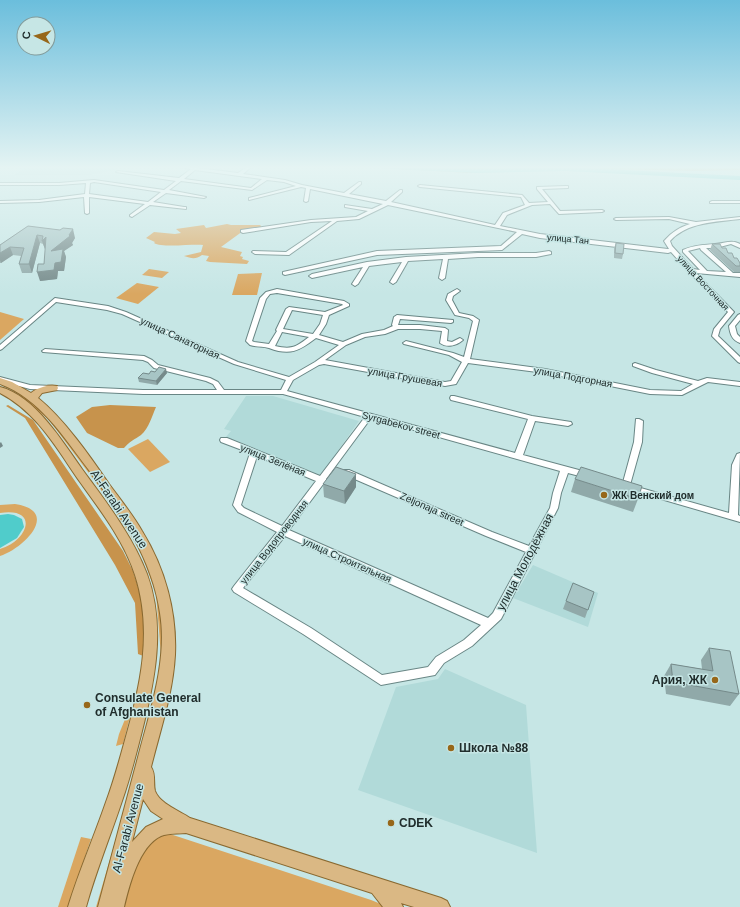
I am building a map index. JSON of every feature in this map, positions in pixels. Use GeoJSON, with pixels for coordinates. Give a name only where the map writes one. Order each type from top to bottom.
{"type":"FeatureCollection","features":[{"type":"Feature","properties":{"kind":"main road","name":"Al-Farabi Avenue"},"geometry":{"type":"LineString","coordinates":[[0,380],[20,389],[32,404],[50,433],[102,504],[125,540],[141,574],[151,618],[152,639],[149,668],[142,701],[83,907]]}},
{"type":"Feature","properties":{"kind":"main road"},"geometry":{"type":"LineString","coordinates":[[32,404],[34,395],[39,391],[54,388]]}},
{"type":"Feature","properties":{"kind":"main road","name":"Al-Farabi Avenue"},"geometry":{"type":"LineString","coordinates":[[0,390],[32,404],[56,421],[117,502],[138,533],[149,554],[161,587],[167,614],[168,655],[161,701],[107,907]]}},
{"type":"Feature","properties":{"kind":"main road"},"geometry":{"type":"LineString","coordinates":[[146,759],[146,791],[149,798],[159,808],[186,825],[441,907]]}},
{"type":"Feature","properties":{"kind":"main road"},"geometry":{"type":"LineString","coordinates":[[77,907],[114,802]]}},
{"type":"Feature","properties":{"kind":"main road"},"geometry":{"type":"LineString","coordinates":[[115,907],[127,870],[137,849],[147,836],[160,828],[186,825]]}},
{"type":"Feature","properties":{"kind":"main road"},"geometry":{"type":"LineString","coordinates":[[378,888],[394,907]]}},
{"type":"Feature","properties":{"kind":"street"},"geometry":{"type":"LineString","coordinates":[[132,216],[141,209]]}},
{"type":"Feature","properties":{"kind":"street"},"geometry":{"type":"LineString","coordinates":[[368,209],[372,210]]}},
{"type":"Feature","properties":{"kind":"street","name":"улица Тан"},"geometry":{"type":"LineString","coordinates":[[418,209],[547,238],[594,241],[672,250]]}},
{"type":"Feature","properties":{"kind":"street"},"geometry":{"type":"LineString","coordinates":[[498,226],[505,214],[517,209]]}},
{"type":"Feature","properties":{"kind":"street"},"geometry":{"type":"LineString","coordinates":[[557,209],[560,213],[602,211]]}},
{"type":"Feature","properties":{"kind":"street"},"geometry":{"type":"LineString","coordinates":[[243,231],[312,221],[357,218],[372,210]]}},
{"type":"Feature","properties":{"kind":"street"},"geometry":{"type":"LineString","coordinates":[[616,219],[669,218],[697,224],[740,218]]}},
{"type":"Feature","properties":{"kind":"street"},"geometry":{"type":"LineString","coordinates":[[254,252],[287,254],[335,220]]}},
{"type":"Feature","properties":{"kind":"street","name":"улица Восточная"},"geometry":{"type":"LineString","coordinates":[[697,224],[676,233],[667,241],[672,250],[731,312],[728,318],[717,329],[715,336],[740,361]]}},
{"type":"Feature","properties":{"kind":"street"},"geometry":{"type":"LineString","coordinates":[[285,273],[377,252],[502,248],[521,232]]}},
{"type":"Feature","properties":{"kind":"street"},"geometry":{"type":"LineString","coordinates":[[705,272],[685,251],[691,248],[716,246],[727,242],[740,246]]}},
{"type":"Feature","properties":{"kind":"street"},"geometry":{"type":"LineString","coordinates":[[703,246],[703,249],[731,274]]}},
{"type":"Feature","properties":{"kind":"street"},"geometry":{"type":"LineString","coordinates":[[312,276],[366,264],[406,260],[446,257],[548,254]]}},
{"type":"Feature","properties":{"kind":"street"},"geometry":{"type":"LineString","coordinates":[[442,278],[446,257]]}},
{"type":"Feature","properties":{"kind":"street"},"geometry":{"type":"LineString","coordinates":[[393,282],[406,260]]}},
{"type":"Feature","properties":{"kind":"street"},"geometry":{"type":"LineString","coordinates":[[355,284],[366,264]]}},
{"type":"Feature","properties":{"kind":"street"},"geometry":{"type":"LineString","coordinates":[[691,271],[740,275]]}},
{"type":"Feature","properties":{"kind":"street"},"geometry":{"type":"LineString","coordinates":[[271,346],[280,331],[279,330],[289,309],[292,308],[326,314],[347,305],[344,303],[277,291],[268,293],[263,298],[249,342],[252,344],[271,346],[273,348],[286,351],[294,351],[316,336],[323,324],[326,314]]}},
{"type":"Feature","properties":{"kind":"street"},"geometry":{"type":"LineString","coordinates":[[457,291],[450,295],[449,300],[457,314],[445,330],[443,343],[453,344],[460,340]]}},
{"type":"Feature","properties":{"kind":"street","name":"улица Санаторная"},"geometry":{"type":"LineString","coordinates":[[0,348],[55,300],[108,308],[124,313],[236,363],[290,379]]}},
{"type":"Feature","properties":{"kind":"street"},"geometry":{"type":"LineString","coordinates":[[731,312],[740,315],[732,326],[734,335],[740,341]]}},
{"type":"Feature","properties":{"kind":"street","name":"улица Грушевая"},"geometry":{"type":"LineString","coordinates":[[317,363],[324,362],[450,385],[454,383],[460,375],[466,361],[476,320],[471,317],[457,314]]}},
{"type":"Feature","properties":{"kind":"street"},"geometry":{"type":"LineString","coordinates":[[397,327],[395,325],[397,317],[451,321]]}},
{"type":"Feature","properties":{"kind":"street"},"geometry":{"type":"LineString","coordinates":[[283,392],[290,379],[317,363],[344,344],[364,335],[385,332],[397,327],[420,327],[445,330]]}},
{"type":"Feature","properties":{"kind":"street"},"geometry":{"type":"LineString","coordinates":[[280,331],[316,336],[344,344]]}},
{"type":"Feature","properties":{"kind":"street","name":"улица Подгорная"},"geometry":{"type":"LineString","coordinates":[[406,343],[451,354],[466,361],[545,371],[658,393],[682,393],[699,383],[714,380],[740,384]]}},
{"type":"Feature","properties":{"kind":"street"},"geometry":{"type":"LineString","coordinates":[[45,351],[144,358],[156,367],[208,379],[216,383],[222,392]]}},
{"type":"Feature","properties":{"kind":"street"},"geometry":{"type":"LineString","coordinates":[[635,365],[654,372],[699,383]]}},
{"type":"Feature","properties":{"kind":"street","name":"Syrgabekov street"},"geometry":{"type":"LineString","coordinates":[[0,380],[30,387],[143,392],[283,392],[596,477]]}},
{"type":"Feature","properties":{"kind":"street"},"geometry":{"type":"LineString","coordinates":[[454,398],[532,418],[568,424]]}},
{"type":"Feature","properties":{"kind":"street","name":"улица Водопроводная"},"geometry":{"type":"LineString","coordinates":[[369,416],[323,480],[237,589],[307,631],[381,680]]}},
{"type":"Feature","properties":{"kind":"street"},"geometry":{"type":"LineString","coordinates":[[518,456],[532,418]]}},
{"type":"Feature","properties":{"kind":"street"},"geometry":{"type":"LineString","coordinates":[[639,421],[638,442],[622,485],[737,518],[736,470],[740,456]]}},
{"type":"Feature","properties":{"kind":"street","name":"улица Зелёная"},"geometry":{"type":"LineString","coordinates":[[224,440],[323,480]]}},
{"type":"Feature","properties":{"kind":"street","name":"улица Строительная"},"geometry":{"type":"LineString","coordinates":[[254,452],[237,505],[241,510],[283,532],[488,624]]}},
{"type":"Feature","properties":{"kind":"street","name":"Zeljonaja street"},"geometry":{"type":"LineString","coordinates":[[333,466],[489,534],[532,551]]}},
{"type":"Feature","properties":{"kind":"street","name":"улица Молодёжная"},"geometry":{"type":"LineString","coordinates":[[381,680],[431,671],[440,660],[468,643],[497,616],[554,508],[565,469]]}},
{"type":"Feature","properties":{"kind":"shaded area"},"geometry":{"type":"Polygon","coordinates":[[[227,224],[260,225],[263,228],[243,231],[221,247],[242,252],[240,256],[243,257],[242,259],[249,261],[247,264],[210,262],[206,261],[209,256],[202,255],[195,258],[184,256],[201,252],[203,245],[170,246],[154,243],[155,242],[146,238],[154,232],[175,234],[181,233],[176,229],[204,225],[206,228],[227,224]]]}},
{"type":"Feature","properties":{"kind":"shaded area"},"geometry":{"type":"Polygon","coordinates":[[[149,269],[169,272],[162,278],[142,275],[149,269]]]}},
{"type":"Feature","properties":{"kind":"shaded area"},"geometry":{"type":"Polygon","coordinates":[[[262,273],[257,295],[232,295],[238,274],[262,273]]]}},
{"type":"Feature","properties":{"kind":"shaded area"},"geometry":{"type":"Polygon","coordinates":[[[137,283],[159,287],[138,304],[116,298],[137,283]]]}},
{"type":"Feature","properties":{"kind":"shaded area"},"geometry":{"type":"Polygon","coordinates":[[[0,312],[24,319],[0,340],[0,312]]]}},
{"type":"Feature","properties":{"kind":"shaded area"},"geometry":{"type":"Polygon","coordinates":[[[21,394],[52,419],[101,483],[144,548],[160,592],[165,655],[160,691],[102,907],[96,907],[136,770],[156,691],[161,656],[156,593],[140,550],[97,484],[49,420],[19,395],[21,394]]]}},
{"type":"Feature","properties":{"kind":"shaded area"},"geometry":{"type":"Polygon","coordinates":[[[246,396],[273,396],[359,421],[321,475],[225,438],[231,431],[224,429],[246,396]]]}},
{"type":"Feature","properties":{"kind":"shaded area"},"geometry":{"type":"Polygon","coordinates":[[[8,405],[33,420],[123,551],[133,571],[143,604],[146,657],[138,654],[135,603],[115,565],[25,418],[6,406],[8,405]]]}},
{"type":"Feature","properties":{"kind":"shaded area"},"geometry":{"type":"Polygon","coordinates":[[[110,405],[156,407],[144,432],[124,448],[118,448],[87,433],[76,417],[92,407],[110,405]]]}},
{"type":"Feature","properties":{"kind":"shaded area"},"geometry":{"type":"Polygon","coordinates":[[[148,439],[170,462],[150,472],[128,449],[148,439]]]}},
{"type":"Feature","properties":{"kind":"shaded area"},"geometry":{"type":"Polygon","coordinates":[[[15,504],[29,508],[35,514],[37,521],[34,530],[27,538],[9,552],[0,556],[0,549],[10,545],[17,539],[23,533],[26,526],[25,520],[21,515],[13,512],[0,513],[0,505],[15,504]]]}},
{"type":"Feature","properties":{"kind":"shaded area"},"geometry":{"type":"Polygon","coordinates":[[[533,565],[598,593],[588,627],[513,598],[533,565]]]}},
{"type":"Feature","properties":{"kind":"shaded area","name":"Школа №88"},"geometry":{"type":"Polygon","coordinates":[[[445,669],[526,705],[537,853],[358,790],[396,687],[438,679],[445,669]]]}},
{"type":"Feature","properties":{"kind":"shaded area"},"geometry":{"type":"Polygon","coordinates":[[[130,707],[132,709],[123,744],[116,746],[119,734],[130,707]]]}},
{"type":"Feature","properties":{"kind":"shaded area"},"geometry":{"type":"Polygon","coordinates":[[[162,834],[170,834],[371,900],[381,904],[384,907],[124,907],[134,868],[143,850],[158,836],[162,834]]]}},
{"type":"Feature","properties":{"kind":"shaded area"},"geometry":{"type":"Polygon","coordinates":[[[81,837],[91,839],[68,907],[58,907],[81,837]]]}},
{"type":"Feature","properties":{"kind":"water"},"geometry":{"type":"Polygon","coordinates":[[[8,514],[22,519],[24,527],[17,538],[0,548],[0,515],[8,514]]]}},
{"type":"Feature","properties":{"kind":"building"},"geometry":{"type":"Polygon","coordinates":[[[28,226],[60,230],[63,228],[73,229],[69,235],[70,236],[51,251],[63,249],[61,262],[55,263],[54,270],[37,272],[38,264],[44,264],[46,237],[42,241],[43,236],[37,235],[29,264],[19,264],[24,248],[10,247],[0,253],[0,245],[28,226]]]}},
{"type":"Feature","properties":{"kind":"building"},"geometry":{"type":"Polygon","coordinates":[[[616,243],[624,244],[623,254],[615,253],[616,243]]]}},
{"type":"Feature","properties":{"kind":"building"},"geometry":{"type":"Polygon","coordinates":[[[712,244],[720,244],[722,248],[726,248],[728,253],[732,253],[734,258],[737,258],[740,266],[736,266],[712,244]]]}},
{"type":"Feature","properties":{"kind":"building"},"geometry":{"type":"Polygon","coordinates":[[[159,367],[166,369],[156,381],[138,378],[143,373],[149,374],[151,371],[155,372],[159,367]]]}},
{"type":"Feature","properties":{"kind":"building"},"geometry":{"type":"Polygon","coordinates":[[[336,467],[356,474],[344,491],[323,484],[336,467]]]}},
{"type":"Feature","properties":{"kind":"building"},"geometry":{"type":"Polygon","coordinates":[[[581,467],[642,486],[638,499],[575,479],[581,467]]]}},
{"type":"Feature","properties":{"kind":"building"},"geometry":{"type":"Polygon","coordinates":[[[573,583],[594,592],[588,610],[566,601],[573,583]]]}},
{"type":"Feature","properties":{"kind":"building"},"geometry":{"type":"Polygon","coordinates":[[[709,648],[730,651],[739,694],[673,682],[671,664],[713,671],[709,648]]]}},
{"type":"Feature","properties":{"kind":"place","name":"ЖК Венский дом"},"geometry":{"type":"Point","coordinates":[604,495]}},
{"type":"Feature","properties":{"kind":"place","name":"Ария, ЖК"},"geometry":{"type":"Point","coordinates":[715,680]}},
{"type":"Feature","properties":{"kind":"place","name":"Consulate General of Afghanistan"},"geometry":{"type":"Point","coordinates":[87,705]}},
{"type":"Feature","properties":{"kind":"place","name":"Школа №88"},"geometry":{"type":"Point","coordinates":[451,748]}},
{"type":"Feature","properties":{"kind":"place","name":"CDEK"},"geometry":{"type":"Point","coordinates":[391,823]}}]}
